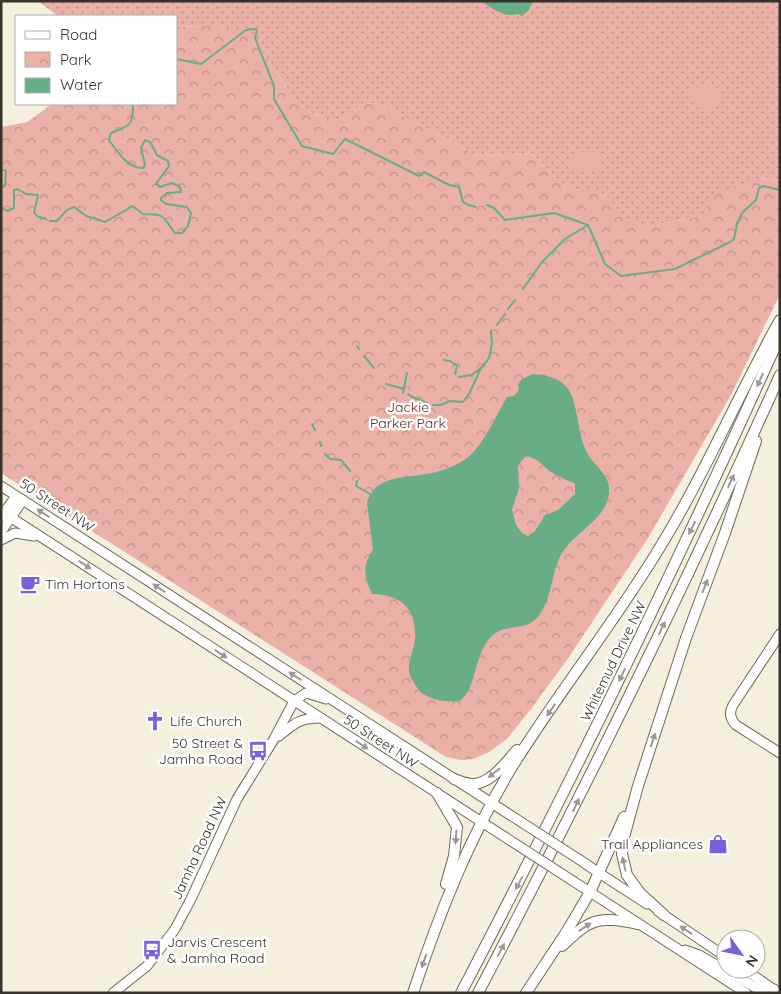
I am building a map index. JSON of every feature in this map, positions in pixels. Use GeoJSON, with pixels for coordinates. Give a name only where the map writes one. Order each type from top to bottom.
{"type":"FeatureCollection","features":[{"type":"Feature","properties":{"kind":"highway"},"geometry":{"type":"LineString","coordinates":[[413,993],[457,871],[481,822],[512,767],[657,553],[702,474],[780,320]]}},
{"type":"Feature","properties":{"kind":"highway","name":"Whitemud Drive NW"},"geometry":{"type":"LineString","coordinates":[[461,993],[615,690],[701,510],[780,336]]}},
{"type":"Feature","properties":{"kind":"highway"},"geometry":{"type":"LineString","coordinates":[[478,993],[586,784],[706,534],[780,374]]}},
{"type":"Feature","properties":{"kind":"highway"},"geometry":{"type":"LineString","coordinates":[[664,915],[640,893],[627,876],[622,854],[623,840],[638,786],[686,638],[726,533],[770,395]]}},
{"type":"Feature","properties":{"kind":"highway"},"geometry":{"type":"LineString","coordinates":[[454,779],[473,784],[486,779],[505,764],[540,726]]}},
{"type":"Feature","properties":{"kind":"highway"},"geometry":{"type":"LineString","coordinates":[[526,993],[590,892],[638,786]]}},
{"type":"Feature","properties":{"kind":"highway"},"geometry":{"type":"LineString","coordinates":[[435,928],[454,856],[457,827],[437,794]]}},
{"type":"Feature","properties":{"kind":"highway"},"geometry":{"type":"LineString","coordinates":[[549,959],[582,928],[592,922],[604,919],[638,924]]}},
{"type":"Feature","properties":{"kind":"main road","name":"50 Street NW"},"geometry":{"type":"LineString","coordinates":[[1,486],[580,860],[716,950]]}},
{"type":"Feature","properties":{"kind":"main road"},"geometry":{"type":"LineString","coordinates":[[1,532],[4,515],[19,498]]}},
{"type":"Feature","properties":{"kind":"main road","name":"50 Street NW"},"geometry":{"type":"LineString","coordinates":[[4,515],[746,993]]}},
{"type":"Feature","properties":{"kind":"main road"},"geometry":{"type":"LineString","coordinates":[[1,540],[15,533],[44,539]]}},
{"type":"Feature","properties":{"kind":"main road"},"geometry":{"type":"LineString","coordinates":[[780,634],[733,705],[731,711],[731,718],[736,725],[780,753]]}},
{"type":"Feature","properties":{"kind":"main road"},"geometry":{"type":"LineString","coordinates":[[294,701],[306,693],[336,702]]}},
{"type":"Feature","properties":{"kind":"main road","name":"Jamha Road NW"},"geometry":{"type":"LineString","coordinates":[[113,993],[147,966],[175,929],[237,799],[274,739],[294,701]]}},
{"type":"Feature","properties":{"kind":"main road"},"geometry":{"type":"LineString","coordinates":[[274,739],[301,719],[321,718]]}},
{"type":"Feature","properties":{"kind":"main road"},"geometry":{"type":"LineString","coordinates":[[671,945],[699,955],[758,989],[776,991]]}},
{"type":"Feature","properties":{"kind":"main road"},"geometry":{"type":"LineString","coordinates":[[759,979],[776,991]]}},
{"type":"Feature","properties":{"kind":"green space"},"geometry":{"type":"Polygon","coordinates":[[[38,1],[780,1],[780,180],[761,178],[702,216],[650,226],[626,220],[609,199],[599,191],[579,191],[563,184],[532,154],[478,156],[381,104],[364,103],[346,118],[331,120],[310,112],[294,98],[254,41],[203,26],[178,27],[178,15],[57,15],[38,1]]]}},
{"type":"Feature","properties":{"kind":"green space","name":"Jackie Parker Park"},"geometry":{"type":"Polygon","coordinates":[[[203,26],[234,29],[254,41],[294,98],[310,112],[331,120],[346,118],[364,103],[381,104],[478,156],[532,154],[563,184],[579,191],[599,191],[609,199],[627,220],[650,226],[702,216],[714,193],[761,178],[780,180],[780,294],[731,395],[648,538],[569,657],[507,739],[489,752],[473,759],[461,760],[446,757],[1,473],[1,127],[27,122],[51,105],[178,105],[178,27],[203,26]]]}},
{"type":"Feature","properties":{"kind":"green space"},"geometry":{"type":"Polygon","coordinates":[[[692,88],[713,88],[720,91],[723,97],[716,108],[710,113],[703,112],[688,97],[692,88]]]}},
{"type":"Feature","properties":{"kind":"green space"},"geometry":{"type":"Polygon","coordinates":[[[590,151],[602,158],[602,167],[588,172],[573,169],[568,160],[572,155],[590,151]]]}},
{"type":"Feature","properties":{"kind":"water"},"geometry":{"type":"Polygon","coordinates":[[[481,1],[533,1],[529,10],[522,16],[518,14],[503,14],[481,1]]]}},
{"type":"Feature","properties":{"kind":"water"},"geometry":{"type":"Polygon","coordinates":[[[533,374],[546,376],[563,383],[568,389],[575,405],[585,449],[608,482],[608,498],[599,515],[562,553],[558,560],[547,602],[538,617],[528,624],[498,632],[488,640],[481,653],[468,691],[460,701],[433,699],[421,692],[409,673],[409,662],[415,640],[415,629],[410,612],[406,606],[392,597],[372,594],[367,582],[365,571],[367,561],[373,550],[367,503],[375,488],[381,484],[396,479],[438,471],[456,465],[467,458],[479,446],[507,397],[514,396],[519,390],[518,384],[522,379],[533,374]],[[526,456],[518,465],[519,488],[512,509],[516,525],[522,533],[528,536],[535,531],[545,515],[558,510],[575,494],[575,484],[556,475],[526,456]]]}},
{"type":"Feature","properties":{"kind":"waterway"},"geometry":{"type":"LineString","coordinates":[[178,59],[201,64],[246,30],[255,29],[257,31],[255,38],[274,86],[274,99],[302,146],[333,154],[345,139],[419,176],[424,172],[449,185],[459,187],[463,202],[476,207]]}},
{"type":"Feature","properties":{"kind":"waterway"},"geometry":{"type":"LineString","coordinates":[[50,221],[57,221],[67,210],[74,207],[86,216],[105,222],[133,206],[143,214],[163,217],[175,233],[182,233],[188,226],[191,213],[187,207],[166,204],[161,200],[167,193],[181,192],[180,187],[172,183],[160,187],[156,184],[169,166],[168,161],[157,155],[150,142],[145,140],[141,148],[145,165],[143,168],[132,166],[109,140],[111,133],[129,124],[132,117],[133,105]]}},
{"type":"Feature","properties":{"kind":"waterway"},"geometry":{"type":"LineString","coordinates":[[1,169],[6,171],[5,186],[1,188]]}},
{"type":"Feature","properties":{"kind":"waterway"},"geometry":{"type":"LineString","coordinates":[[487,205],[494,208],[505,220],[554,213],[588,225],[605,264],[621,276],[675,269],[730,242],[734,239],[737,224],[742,213],[756,200],[759,188],[763,186],[780,190]]}},
{"type":"Feature","properties":{"kind":"waterway"},"geometry":{"type":"LineString","coordinates":[[1,208],[8,211],[14,208],[14,190],[17,189],[26,194],[38,195],[34,212],[37,216],[45,219]]}},
{"type":"Feature","properties":{"kind":"waterway"},"geometry":{"type":"LineString","coordinates":[[523,289],[542,262],[565,239],[588,225]]}},
{"type":"Feature","properties":{"kind":"waterway"},"geometry":{"type":"LineString","coordinates":[[508,309],[515,300]]}},
{"type":"Feature","properties":{"kind":"waterway"},"geometry":{"type":"LineString","coordinates":[[497,325],[505,314]]}},
{"type":"Feature","properties":{"kind":"waterway"},"geometry":{"type":"LineString","coordinates":[[433,405],[440,405],[450,401],[463,402],[469,394],[480,370],[489,358],[492,344],[491,331]]}},
{"type":"Feature","properties":{"kind":"waterway"},"geometry":{"type":"LineString","coordinates":[[364,356],[374,368]]}},
{"type":"Feature","properties":{"kind":"waterway"},"geometry":{"type":"LineString","coordinates":[[444,360],[450,361],[457,366],[455,374]]}},
{"type":"Feature","properties":{"kind":"waterway"},"geometry":{"type":"LineString","coordinates":[[459,377],[472,375],[482,367]]}},
{"type":"Feature","properties":{"kind":"waterway"},"geometry":{"type":"LineString","coordinates":[[403,393],[407,373]]}},
{"type":"Feature","properties":{"kind":"waterway"},"geometry":{"type":"LineString","coordinates":[[386,384],[404,389]]}},
{"type":"Feature","properties":{"kind":"waterway"},"geometry":{"type":"LineString","coordinates":[[408,394],[427,403]]}},
{"type":"Feature","properties":{"kind":"waterway"},"geometry":{"type":"LineString","coordinates":[[312,424],[315,430]]}},
{"type":"Feature","properties":{"kind":"waterway"},"geometry":{"type":"LineString","coordinates":[[320,442],[321,446]]}},
{"type":"Feature","properties":{"kind":"waterway"},"geometry":{"type":"LineString","coordinates":[[325,454],[330,459],[341,460],[350,471]]}},
{"type":"Feature","properties":{"kind":"waterway"},"geometry":{"type":"LineString","coordinates":[[357,481],[356,486],[370,494]]}},
{"type":"Feature","properties":{"kind":"place","name":"Tim Hortons"},"geometry":{"type":"Point","coordinates":[30,584]}},
{"type":"Feature","properties":{"kind":"place","name":"Life Church"},"geometry":{"type":"Point","coordinates":[155,721]}},
{"type":"Feature","properties":{"kind":"place","name":"50 Street & Jamha Road"},"geometry":{"type":"Point","coordinates":[258,751]}},
{"type":"Feature","properties":{"kind":"place","name":"Trail Appliances"},"geometry":{"type":"Point","coordinates":[718,844]}},
{"type":"Feature","properties":{"kind":"place","name":"Jarvis Crescent & Jamha Road"},"geometry":{"type":"Point","coordinates":[152,950]}}]}
